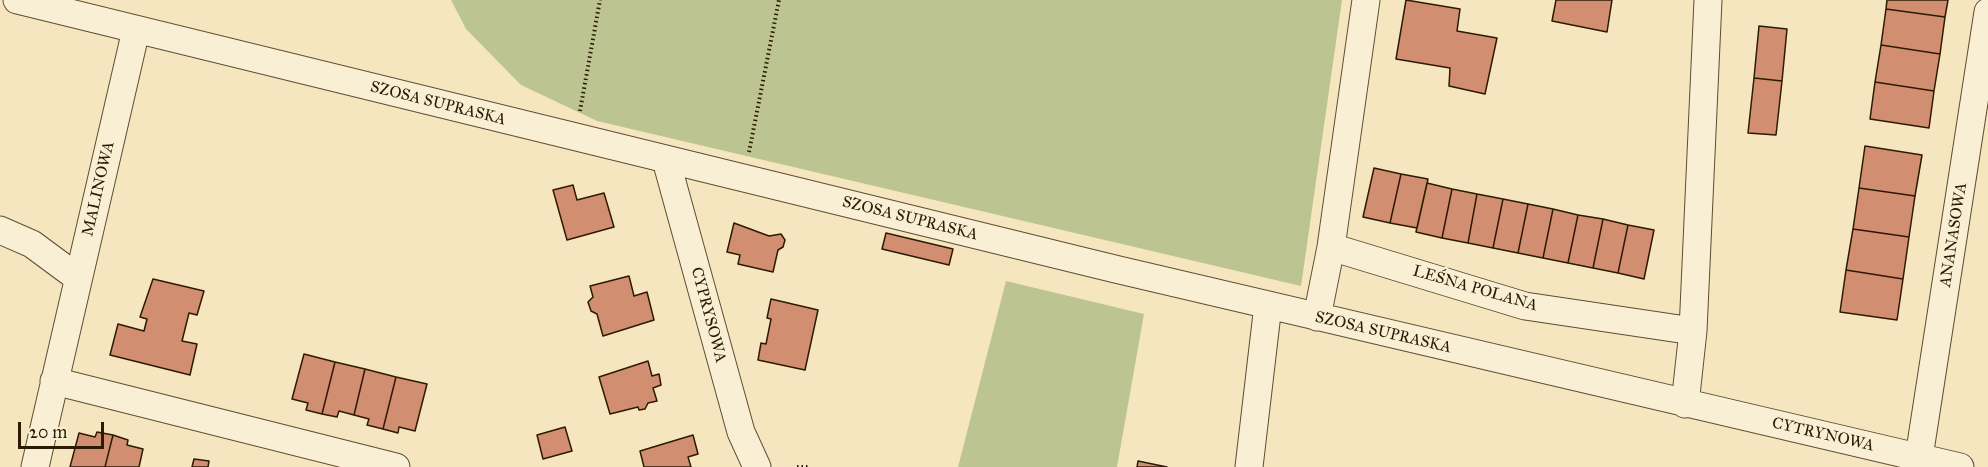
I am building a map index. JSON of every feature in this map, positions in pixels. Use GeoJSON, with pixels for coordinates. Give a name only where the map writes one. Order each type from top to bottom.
{"type":"FeatureCollection","features":[{"type":"Feature","properties":{"kind":"street"},"geometry":{"type":"LineString","coordinates":[[17,0],[136,30]]}},
{"type":"Feature","properties":{"kind":"street"},"geometry":{"type":"LineString","coordinates":[[1317,317],[1331,248],[1366,0]]}},
{"type":"Feature","properties":{"kind":"street"},"geometry":{"type":"LineString","coordinates":[[1685,404],[1693,331],[1708,0]]}},
{"type":"Feature","properties":{"kind":"street","name":"ANANASOWA"},"geometry":{"type":"LineString","coordinates":[[1919,458],[1988,12]]}},
{"type":"Feature","properties":{"kind":"street","name":"SZOSA SUPRASKA"},"geometry":{"type":"LineString","coordinates":[[136,30],[666,160],[1685,404]]}},
{"type":"Feature","properties":{"kind":"street","name":"MALINOWA"},"geometry":{"type":"LineString","coordinates":[[35,467],[136,30]]}},
{"type":"Feature","properties":{"kind":"street","name":"CYPRYSOWA"},"geometry":{"type":"LineString","coordinates":[[666,160],[741,432],[757,467]]}},
{"type":"Feature","properties":{"kind":"street"},"geometry":{"type":"LineString","coordinates":[[0,230],[32,244],[78,278]]}},
{"type":"Feature","properties":{"kind":"street","name":"LEŚNA POLANA"},"geometry":{"type":"LineString","coordinates":[[1331,248],[1525,306],[1693,331]]}},
{"type":"Feature","properties":{"kind":"street"},"geometry":{"type":"LineString","coordinates":[[1249,467],[1268,305]]}},
{"type":"Feature","properties":{"kind":"street"},"geometry":{"type":"LineString","coordinates":[[54,381],[396,467]]}},
{"type":"Feature","properties":{"kind":"street","name":"CYTRYNOWA"},"geometry":{"type":"LineString","coordinates":[[1685,404],[1960,467]]}},
{"type":"Feature","properties":{"kind":"path"},"geometry":{"type":"LineString","coordinates":[[576,138],[600,0]]}},
{"type":"Feature","properties":{"kind":"path"},"geometry":{"type":"LineString","coordinates":[[744,178],[779,0]]}},
{"type":"Feature","properties":{"kind":"path"},"geometry":{"type":"LineString","coordinates":[[796,467],[810,467]]}},
{"type":"Feature","properties":{"kind":"green space"},"geometry":{"type":"Polygon","coordinates":[[[451,0],[1342,0],[1301,286],[597,121],[521,85],[466,29],[451,0]]]}},
{"type":"Feature","properties":{"kind":"green space"},"geometry":{"type":"Polygon","coordinates":[[[1006,281],[1144,314],[1117,467],[958,467],[1006,281]]]}},
{"type":"Feature","properties":{"kind":"building"},"geometry":{"type":"Polygon","coordinates":[[[1406,0],[1460,9],[1457,31],[1497,38],[1485,94],[1449,86],[1450,68],[1396,59],[1406,0]]]}},
{"type":"Feature","properties":{"kind":"building"},"geometry":{"type":"Polygon","coordinates":[[[1556,0],[1612,0],[1607,32],[1552,21],[1556,0]]]}},
{"type":"Feature","properties":{"kind":"building"},"geometry":{"type":"Polygon","coordinates":[[[1887,0],[1948,0],[1945,17],[1886,9],[1887,0]]]}},
{"type":"Feature","properties":{"kind":"building"},"geometry":{"type":"Polygon","coordinates":[[[1886,9],[1945,17],[1940,54],[1881,45],[1886,9]]]}},
{"type":"Feature","properties":{"kind":"building"},"geometry":{"type":"Polygon","coordinates":[[[1759,26],[1787,29],[1782,81],[1754,78],[1759,26]]]}},
{"type":"Feature","properties":{"kind":"building"},"geometry":{"type":"Polygon","coordinates":[[[1881,45],[1940,54],[1934,91],[1875,82],[1881,45]]]}},
{"type":"Feature","properties":{"kind":"building"},"geometry":{"type":"Polygon","coordinates":[[[1754,78],[1782,81],[1776,135],[1748,133],[1754,78]]]}},
{"type":"Feature","properties":{"kind":"building"},"geometry":{"type":"Polygon","coordinates":[[[1875,82],[1934,91],[1929,128],[1870,119],[1875,82]]]}},
{"type":"Feature","properties":{"kind":"building"},"geometry":{"type":"Polygon","coordinates":[[[1865,146],[1922,155],[1915,196],[1859,188],[1865,146]]]}},
{"type":"Feature","properties":{"kind":"building"},"geometry":{"type":"Polygon","coordinates":[[[1374,168],[1401,174],[1390,223],[1363,217],[1374,168]]]}},
{"type":"Feature","properties":{"kind":"building"},"geometry":{"type":"Polygon","coordinates":[[[1401,174],[1428,179],[1417,228],[1390,223],[1401,174]]]}},
{"type":"Feature","properties":{"kind":"building"},"geometry":{"type":"Polygon","coordinates":[[[1427,183],[1452,189],[1442,238],[1416,232],[1427,183]]]}},
{"type":"Feature","properties":{"kind":"building"},"geometry":{"type":"Polygon","coordinates":[[[573,185],[577,200],[604,193],[614,227],[567,240],[553,190],[573,185]]]}},
{"type":"Feature","properties":{"kind":"building"},"geometry":{"type":"Polygon","coordinates":[[[1859,188],[1915,196],[1909,237],[1853,229],[1859,188]]]}},
{"type":"Feature","properties":{"kind":"building"},"geometry":{"type":"Polygon","coordinates":[[[1452,189],[1477,194],[1468,243],[1442,238],[1452,189]]]}},
{"type":"Feature","properties":{"kind":"building"},"geometry":{"type":"Polygon","coordinates":[[[1477,194],[1503,199],[1493,248],[1468,243],[1477,194]]]}},
{"type":"Feature","properties":{"kind":"building"},"geometry":{"type":"Polygon","coordinates":[[[1503,199],[1528,204],[1518,253],[1493,248],[1503,199]]]}},
{"type":"Feature","properties":{"kind":"building"},"geometry":{"type":"Polygon","coordinates":[[[1528,204],[1553,209],[1543,258],[1518,253],[1528,204]]]}},
{"type":"Feature","properties":{"kind":"building"},"geometry":{"type":"Polygon","coordinates":[[[1553,209],[1578,215],[1568,263],[1543,258],[1553,209]]]}},
{"type":"Feature","properties":{"kind":"building"},"geometry":{"type":"Polygon","coordinates":[[[1578,215],[1603,219],[1593,268],[1568,263],[1578,215]]]}},
{"type":"Feature","properties":{"kind":"building"},"geometry":{"type":"Polygon","coordinates":[[[1603,219],[1628,225],[1618,273],[1593,268],[1603,219]]]}},
{"type":"Feature","properties":{"kind":"building"},"geometry":{"type":"Polygon","coordinates":[[[734,223],[769,236],[781,234],[785,240],[783,247],[778,250],[773,272],[738,264],[740,255],[727,252],[734,223]]]}},
{"type":"Feature","properties":{"kind":"building"},"geometry":{"type":"Polygon","coordinates":[[[1628,225],[1654,230],[1644,279],[1618,273],[1628,225]]]}},
{"type":"Feature","properties":{"kind":"building"},"geometry":{"type":"Polygon","coordinates":[[[1853,229],[1909,237],[1903,279],[1846,270],[1853,229]]]}},
{"type":"Feature","properties":{"kind":"building"},"geometry":{"type":"Polygon","coordinates":[[[886,233],[953,249],[949,265],[882,249],[886,233]]]}},
{"type":"Feature","properties":{"kind":"building"},"geometry":{"type":"Polygon","coordinates":[[[1846,270],[1903,279],[1897,320],[1840,312],[1846,270]]]}},
{"type":"Feature","properties":{"kind":"building"},"geometry":{"type":"Polygon","coordinates":[[[629,276],[634,296],[647,292],[654,320],[603,336],[597,314],[591,311],[588,302],[593,297],[590,286],[629,276]]]}},
{"type":"Feature","properties":{"kind":"building"},"geometry":{"type":"Polygon","coordinates":[[[153,279],[204,291],[197,315],[189,313],[182,341],[197,344],[190,375],[110,355],[118,324],[144,331],[147,319],[140,317],[153,279]]]}},
{"type":"Feature","properties":{"kind":"building"},"geometry":{"type":"Polygon","coordinates":[[[771,299],[818,310],[805,370],[758,360],[761,343],[766,344],[771,319],[767,318],[771,299]]]}},
{"type":"Feature","properties":{"kind":"building"},"geometry":{"type":"Polygon","coordinates":[[[304,354],[335,362],[322,414],[306,410],[308,403],[292,399],[304,354]]]}},
{"type":"Feature","properties":{"kind":"building"},"geometry":{"type":"Polygon","coordinates":[[[648,361],[652,376],[659,374],[661,385],[653,388],[657,401],[648,403],[645,409],[639,410],[638,407],[610,414],[599,377],[648,361]]]}},
{"type":"Feature","properties":{"kind":"building"},"geometry":{"type":"Polygon","coordinates":[[[335,362],[365,369],[354,415],[339,411],[337,417],[322,414],[335,362]]]}},
{"type":"Feature","properties":{"kind":"building"},"geometry":{"type":"Polygon","coordinates":[[[365,369],[396,377],[383,429],[367,425],[369,419],[354,415],[365,369]]]}},
{"type":"Feature","properties":{"kind":"building"},"geometry":{"type":"Polygon","coordinates":[[[396,377],[427,384],[415,431],[399,427],[398,433],[383,429],[396,377]]]}},
{"type":"Feature","properties":{"kind":"building"},"geometry":{"type":"Polygon","coordinates":[[[565,427],[572,451],[543,459],[537,435],[565,427]]]}},
{"type":"Feature","properties":{"kind":"building"},"geometry":{"type":"Polygon","coordinates":[[[97,432],[113,435],[105,467],[70,467],[79,433],[95,437],[97,432]]]}},
{"type":"Feature","properties":{"kind":"building"},"geometry":{"type":"Polygon","coordinates":[[[113,435],[128,440],[127,445],[143,449],[139,467],[105,467],[113,435]]]}},
{"type":"Feature","properties":{"kind":"building"},"geometry":{"type":"Polygon","coordinates":[[[693,435],[698,454],[688,457],[691,467],[644,467],[640,451],[693,435]]]}},
{"type":"Feature","properties":{"kind":"building"},"geometry":{"type":"Polygon","coordinates":[[[194,459],[209,461],[208,467],[192,467],[194,459]]]}},
{"type":"Feature","properties":{"kind":"building"},"geometry":{"type":"Polygon","coordinates":[[[1138,461],[1167,467],[1137,467],[1138,461]]]}}]}
